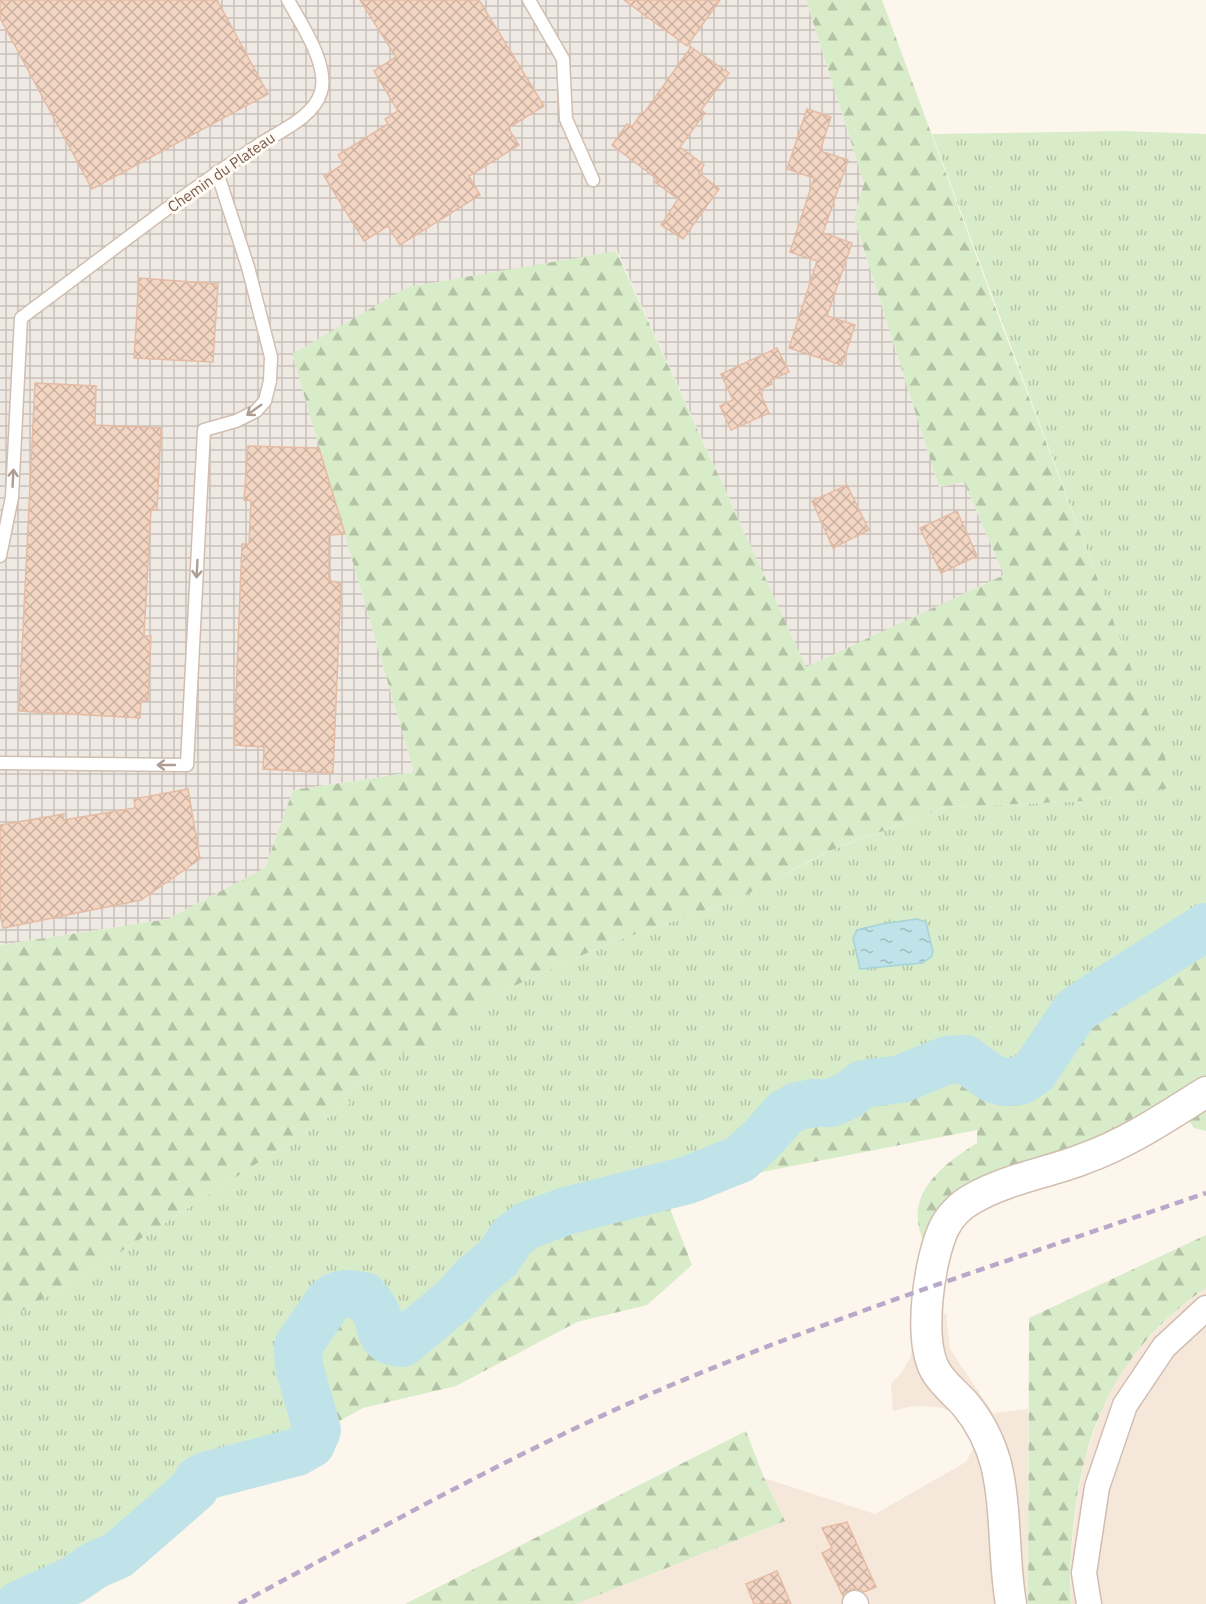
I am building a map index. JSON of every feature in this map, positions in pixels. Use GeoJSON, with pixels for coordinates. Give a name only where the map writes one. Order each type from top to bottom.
{"type":"FeatureCollection","features":[{"type":"Feature","properties":{"kind":"street"},"geometry":{"type":"LineString","coordinates":[[1011,1604],[1007,1585],[1002,1500],[990,1446],[974,1417],[940,1377],[927,1348],[929,1289],[938,1244],[950,1219],[970,1200],[1001,1186],[1084,1159],[1123,1143],[1206,1092]]}},
{"type":"Feature","properties":{"kind":"street"},"geometry":{"type":"LineString","coordinates":[[1089,1604],[1084,1573],[1097,1487],[1125,1405],[1164,1347],[1206,1308]]}},
{"type":"Feature","properties":{"kind":"lane","name":"Chemin du Plateau"},"geometry":{"type":"LineString","coordinates":[[0,556],[12,497],[21,318],[218,172],[310,111],[321,93],[322,75],[316,54],[288,0]]}},
{"type":"Feature","properties":{"kind":"lane"},"geometry":{"type":"LineString","coordinates":[[528,0],[563,59],[566,119],[593,180]]}},
{"type":"Feature","properties":{"kind":"lane"},"geometry":{"type":"LineString","coordinates":[[0,763],[187,765],[204,430],[236,421],[256,411],[265,401],[270,381],[271,357],[248,267],[218,172]]}},
{"type":"Feature","properties":{"kind":"shaded area"},"geometry":{"type":"Polygon","coordinates":[[[0,0],[806,0],[864,183],[854,218],[939,487],[964,482],[1004,575],[806,668],[617,251],[292,354],[414,772],[293,790],[265,868],[168,919],[0,945],[0,0]]]}},
{"type":"Feature","properties":{"kind":"shaded area"},"geometry":{"type":"Polygon","coordinates":[[[1206,1288],[1206,1604],[1071,1604],[1071,1556],[1077,1499],[1084,1461],[1103,1406],[1123,1368],[1135,1352],[1173,1313],[1206,1288]]]}},
{"type":"Feature","properties":{"kind":"shaded area"},"geometry":{"type":"Polygon","coordinates":[[[922,1308],[946,1314],[950,1349],[993,1413],[1028,1409],[1028,1604],[576,1604],[785,1521],[764,1478],[875,1514],[966,1462],[979,1439],[954,1413],[942,1408],[922,1406],[893,1411],[891,1384],[902,1372],[910,1358],[922,1308]]]}},
{"type":"Feature","properties":{"kind":"green space"},"geometry":{"type":"Polygon","coordinates":[[[806,0],[882,0],[1176,787],[1087,801],[948,807],[826,852],[740,898],[607,944],[505,990],[425,1060],[404,1053],[342,1095],[350,1103],[80,1278],[0,1323],[0,945],[168,919],[265,868],[293,790],[414,772],[292,354],[408,287],[616,251],[806,667],[1004,575],[964,482],[939,487],[854,218],[864,183],[806,0]]]}},
{"type":"Feature","properties":{"kind":"green space"},"geometry":{"type":"Polygon","coordinates":[[[1122,131],[1206,134],[1206,927],[1075,1011],[1034,1072],[1020,1081],[1004,1082],[993,1079],[965,1059],[947,1060],[901,1079],[863,1084],[849,1095],[831,1103],[813,1103],[785,1113],[740,1159],[688,1180],[566,1211],[526,1226],[512,1237],[498,1258],[475,1277],[453,1301],[402,1343],[384,1334],[372,1305],[335,1295],[298,1346],[299,1366],[317,1430],[311,1444],[297,1452],[205,1476],[197,1481],[195,1488],[118,1555],[95,1565],[73,1580],[40,1597],[20,1604],[0,1604],[0,1323],[80,1278],[350,1103],[342,1095],[404,1053],[425,1059],[505,990],[607,944],[740,898],[827,852],[948,807],[1087,801],[1175,787],[932,134],[1122,131]]]}},
{"type":"Feature","properties":{"kind":"green space"},"geometry":{"type":"Polygon","coordinates":[[[1206,927],[1206,1131],[1194,1128],[1181,1109],[1017,1180],[924,1242],[918,1225],[918,1210],[922,1196],[939,1172],[977,1143],[977,1130],[732,1178],[688,1180],[740,1159],[785,1113],[798,1106],[832,1103],[849,1095],[863,1084],[901,1079],[947,1060],[965,1059],[993,1079],[1005,1082],[1020,1081],[1034,1072],[1075,1011],[1206,927]]]}},
{"type":"Feature","properties":{"kind":"green space"},"geometry":{"type":"Polygon","coordinates":[[[662,1188],[692,1265],[647,1305],[577,1322],[456,1386],[363,1408],[314,1435],[316,1430],[299,1366],[298,1346],[333,1298],[345,1294],[364,1296],[378,1317],[384,1336],[402,1343],[453,1301],[475,1277],[498,1258],[512,1237],[526,1226],[566,1211],[662,1188]]]}},
{"type":"Feature","properties":{"kind":"green space"},"geometry":{"type":"Polygon","coordinates":[[[1206,1235],[1206,1288],[1178,1309],[1153,1333],[1132,1358],[1100,1414],[1089,1445],[1075,1513],[1071,1558],[1071,1604],[1028,1604],[1029,1318],[1206,1235]]]}},
{"type":"Feature","properties":{"kind":"green space"},"geometry":{"type":"Polygon","coordinates":[[[746,1431],[764,1478],[785,1521],[576,1604],[405,1604],[746,1431]]]}},
{"type":"Feature","properties":{"kind":"green space"},"geometry":{"type":"Polygon","coordinates":[[[230,1476],[142,1558],[92,1576],[122,1559],[201,1492],[207,1482],[230,1476]]]}},
{"type":"Feature","properties":{"kind":"water"},"geometry":{"type":"Polygon","coordinates":[[[917,919],[926,922],[933,952],[931,957],[922,963],[860,969],[853,938],[857,930],[917,919]]]}},
{"type":"Feature","properties":{"kind":"building"},"geometry":{"type":"Polygon","coordinates":[[[0,0],[217,0],[268,94],[92,189],[0,18],[0,0]]]}},
{"type":"Feature","properties":{"kind":"building"},"geometry":{"type":"Polygon","coordinates":[[[360,0],[479,0],[544,106],[508,128],[519,145],[469,176],[480,195],[400,245],[388,226],[364,241],[324,176],[344,164],[338,155],[388,124],[385,119],[398,111],[374,71],[396,57],[360,0]]]}},
{"type":"Feature","properties":{"kind":"building"},"geometry":{"type":"Polygon","coordinates":[[[624,0],[720,0],[687,46],[624,0]]]}},
{"type":"Feature","properties":{"kind":"building"},"geometry":{"type":"Polygon","coordinates":[[[691,47],[729,73],[701,110],[705,113],[680,147],[704,165],[699,173],[719,189],[683,239],[661,225],[678,199],[655,182],[657,179],[612,145],[627,124],[632,127],[642,112],[644,113],[691,47]]]}},
{"type":"Feature","properties":{"kind":"building"},"geometry":{"type":"Polygon","coordinates":[[[807,109],[831,117],[820,151],[848,160],[823,233],[852,243],[827,316],[855,325],[842,365],[789,348],[817,261],[790,252],[814,178],[787,169],[807,109]]]}},
{"type":"Feature","properties":{"kind":"building"},"geometry":{"type":"Polygon","coordinates":[[[139,278],[218,284],[213,362],[134,358],[139,278]]]}},
{"type":"Feature","properties":{"kind":"building"},"geometry":{"type":"Polygon","coordinates":[[[777,348],[789,372],[771,380],[772,384],[759,390],[769,413],[731,430],[720,406],[733,400],[721,374],[777,348]]]}},
{"type":"Feature","properties":{"kind":"building"},"geometry":{"type":"Polygon","coordinates":[[[35,383],[96,386],[95,425],[161,428],[157,510],[151,509],[144,636],[151,636],[148,701],[141,700],[140,718],[19,711],[35,383]]]}},
{"type":"Feature","properties":{"kind":"building"},"geometry":{"type":"Polygon","coordinates":[[[248,446],[319,448],[345,534],[329,535],[329,580],[341,584],[333,773],[263,769],[264,747],[234,745],[242,544],[249,544],[251,501],[244,500],[248,446]]]}},
{"type":"Feature","properties":{"kind":"building"},"geometry":{"type":"Polygon","coordinates":[[[847,485],[869,530],[833,548],[812,501],[847,485]]]}},
{"type":"Feature","properties":{"kind":"building"},"geometry":{"type":"Polygon","coordinates":[[[957,511],[977,556],[941,573],[920,528],[957,511]]]}},
{"type":"Feature","properties":{"kind":"building"},"geometry":{"type":"Polygon","coordinates":[[[188,789],[200,859],[141,900],[3,928],[0,913],[0,825],[64,814],[63,820],[135,808],[134,799],[188,789]]]}},
{"type":"Feature","properties":{"kind":"building"},"geometry":{"type":"Polygon","coordinates":[[[847,1522],[876,1587],[864,1592],[851,1589],[843,1596],[822,1553],[832,1548],[822,1528],[847,1522]]]}},
{"type":"Feature","properties":{"kind":"building"},"geometry":{"type":"Polygon","coordinates":[[[777,1571],[791,1604],[754,1604],[746,1584],[777,1571]]]}},
{"type":"Feature","properties":{"kind":"waterway"},"geometry":{"type":"LineString","coordinates":[[20,1604],[73,1580],[95,1565],[118,1555],[195,1488],[197,1481],[205,1476],[297,1452],[311,1444],[317,1430],[299,1366],[298,1346],[333,1298],[345,1294],[364,1296],[377,1314],[384,1336],[402,1343],[453,1301],[475,1277],[498,1258],[512,1237],[526,1226],[566,1211],[688,1180],[740,1159],[785,1113],[798,1106],[831,1103],[849,1095],[863,1084],[901,1079],[947,1060],[965,1059],[993,1079],[1004,1082],[1020,1081],[1034,1072],[1075,1011],[1206,927]]}},
{"type":"Feature","properties":{"kind":"railway"},"geometry":{"type":"LineString","coordinates":[[239,1604],[520,1455],[693,1376],[884,1303],[1206,1193]]}}]}
